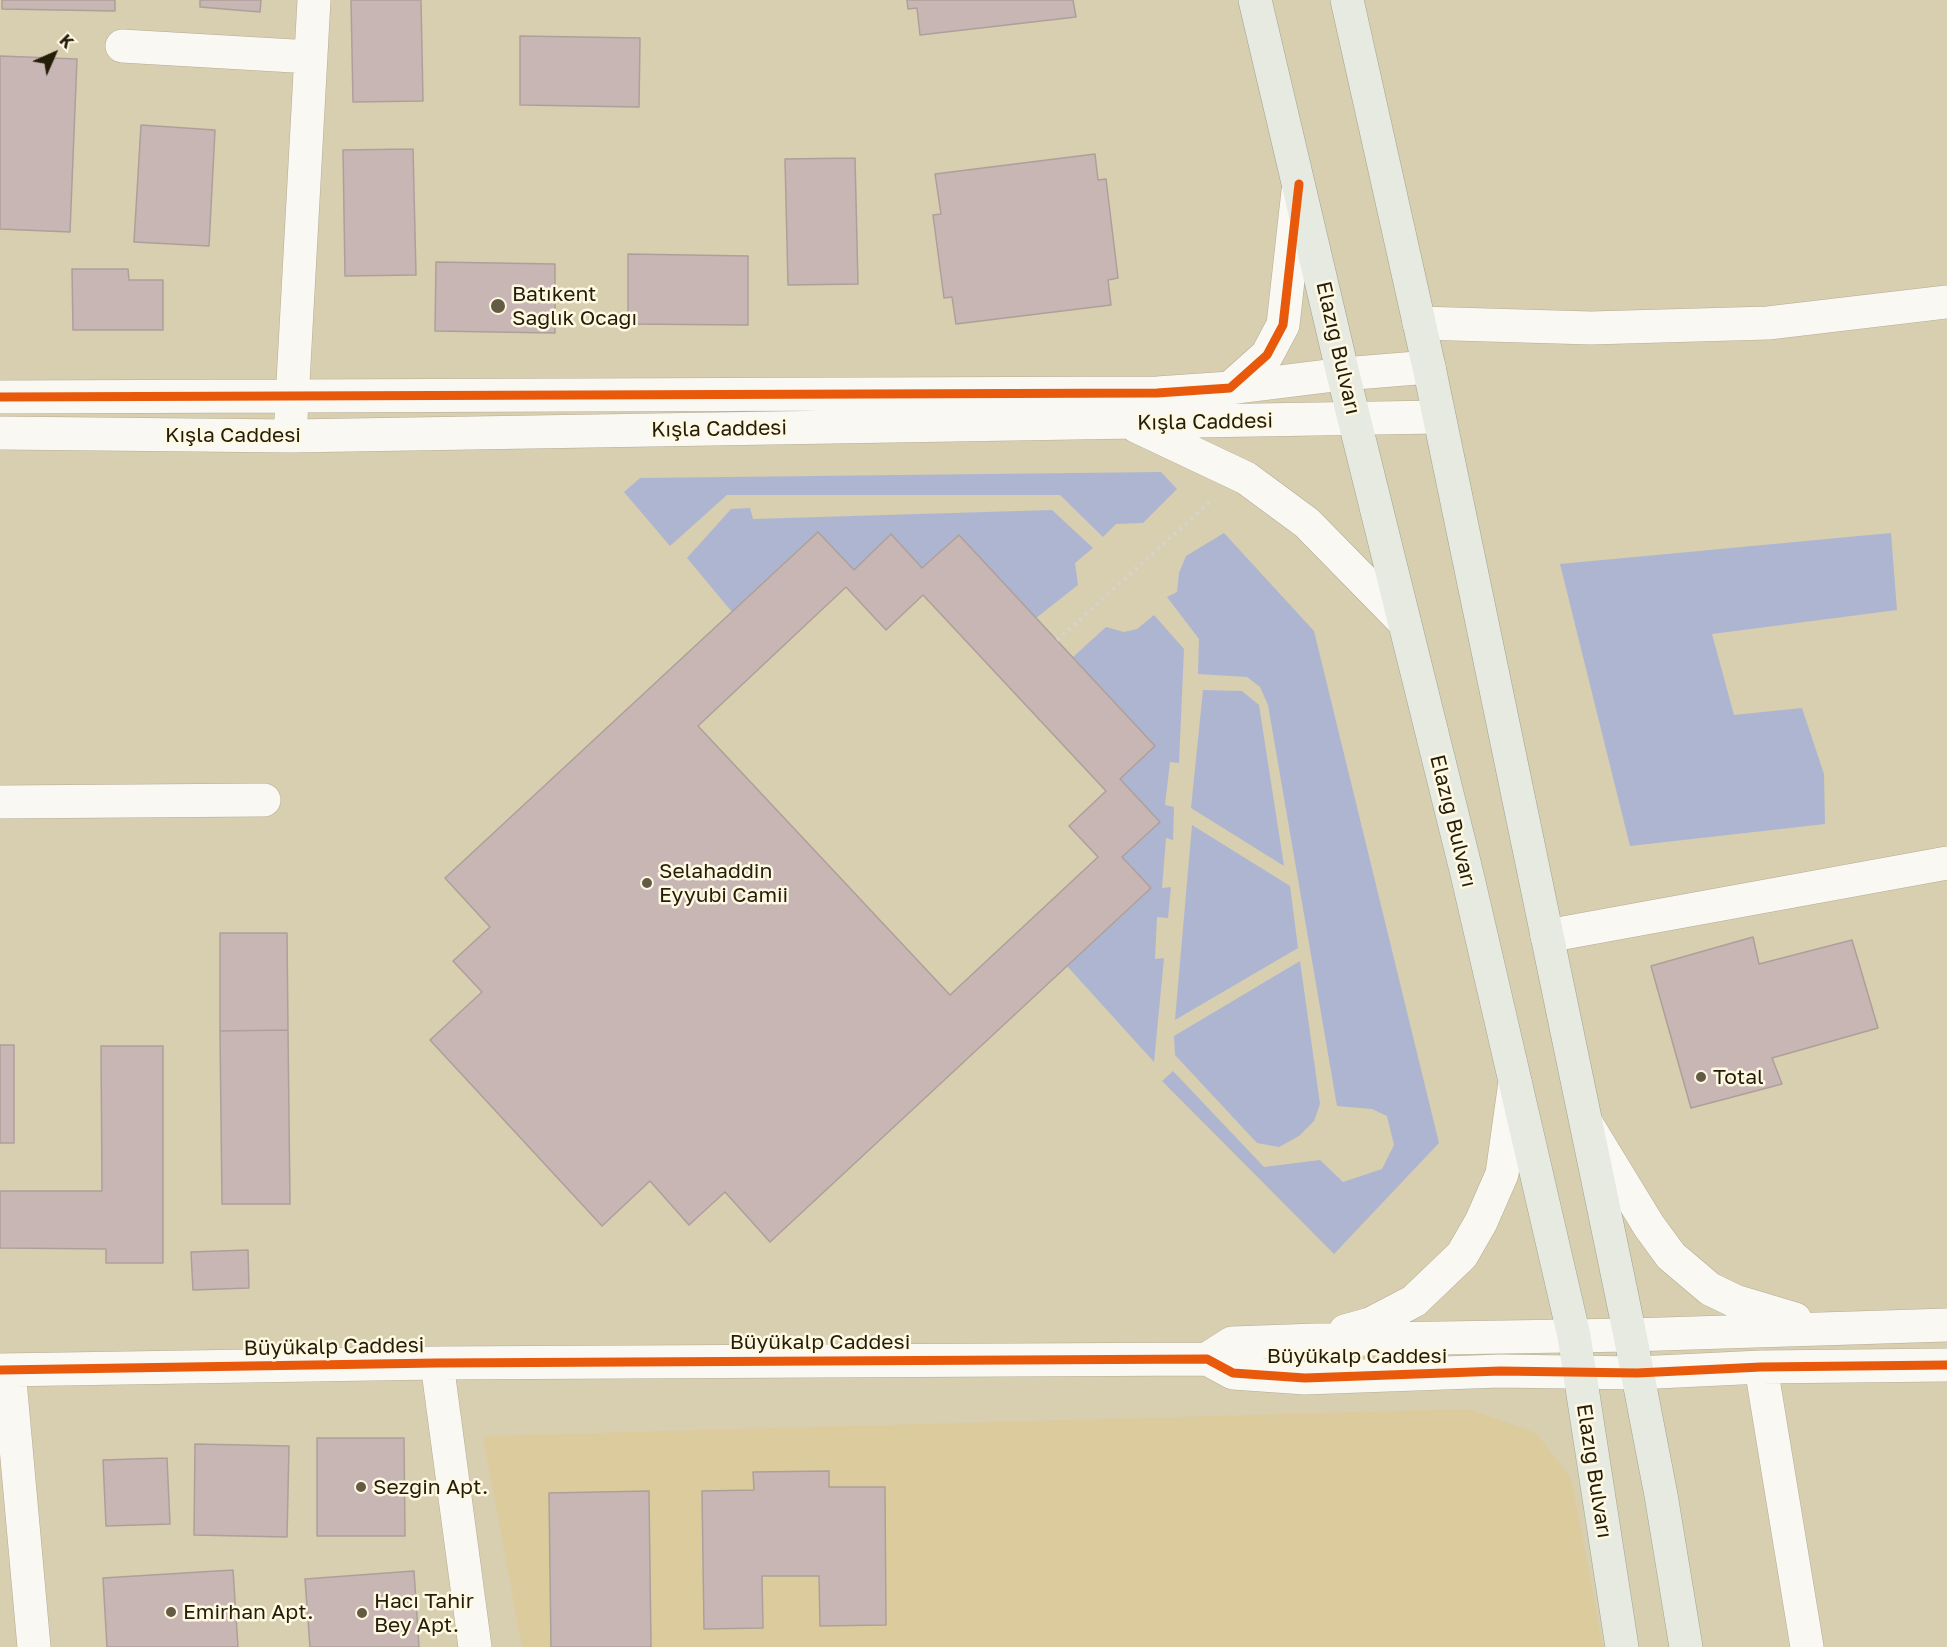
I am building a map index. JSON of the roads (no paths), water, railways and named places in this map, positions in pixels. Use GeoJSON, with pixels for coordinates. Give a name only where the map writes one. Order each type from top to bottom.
{"type":"FeatureCollection","features":[{"type":"Feature","properties":{"kind":"main road","name":"Elazığ Bulvarı"},"geometry":{"type":"LineString","coordinates":[[1256,0],[1354,420],[1467,874],[1574,1336],[1622,1647]]}},
{"type":"Feature","properties":{"kind":"main road"},"geometry":{"type":"LineString","coordinates":[[1347,0],[1429,368],[1630,1335],[1686,1647]]}},
{"type":"Feature","properties":{"kind":"street"},"geometry":{"type":"LineString","coordinates":[[291,436],[314,0]]}},
{"type":"Feature","properties":{"kind":"street"},"geometry":{"type":"LineString","coordinates":[[122,46],[311,57]]}},
{"type":"Feature","properties":{"kind":"street"},"geometry":{"type":"LineString","coordinates":[[1230,387],[1268,355],[1283,325],[1299,184]]}},
{"type":"Feature","properties":{"kind":"street"},"geometry":{"type":"LineString","coordinates":[[1419,323],[1591,328],[1768,323],[1947,302]]}},
{"type":"Feature","properties":{"kind":"street"},"geometry":{"type":"LineString","coordinates":[[0,397],[1145,393],[1429,368]]}},
{"type":"Feature","properties":{"kind":"street","name":"Kışla Caddesi"},"geometry":{"type":"LineString","coordinates":[[0,433],[291,436],[1438,417]]}},
{"type":"Feature","properties":{"kind":"street"},"geometry":{"type":"LineString","coordinates":[[1130,423],[1246,478],[1306,523],[1404,622]]}},
{"type":"Feature","properties":{"kind":"street"},"geometry":{"type":"LineString","coordinates":[[0,802],[264,800]]}},
{"type":"Feature","properties":{"kind":"street"},"geometry":{"type":"LineString","coordinates":[[1547,936],[1947,863]]}},
{"type":"Feature","properties":{"kind":"street"},"geometry":{"type":"LineString","coordinates":[[1317,1340],[1370,1324],[1414,1301],[1462,1255],[1481,1222],[1502,1173],[1515,1082]]}},
{"type":"Feature","properties":{"kind":"street"},"geometry":{"type":"LineString","coordinates":[[1586,1122],[1649,1226],[1671,1256],[1710,1289],[1767,1312],[1835,1328],[1947,1325]]}},
{"type":"Feature","properties":{"kind":"street","name":"Büyükalp Caddesi"},"geometry":{"type":"LineString","coordinates":[[1207,1359],[1232,1343],[1630,1335],[1835,1328]]}},
{"type":"Feature","properties":{"kind":"street","name":"Büyükalp Caddesi"},"geometry":{"type":"LineString","coordinates":[[4,1370],[437,1363],[1207,1359],[1233,1373],[1305,1378],[1500,1371],[1637,1373],[1761,1367],[1947,1365]]}},
{"type":"Feature","properties":{"kind":"street"},"geometry":{"type":"LineString","coordinates":[[437,1363],[475,1647]]}},
{"type":"Feature","properties":{"kind":"street"},"geometry":{"type":"LineString","coordinates":[[1761,1367],[1807,1647]]}},
{"type":"Feature","properties":{"kind":"street"},"geometry":{"type":"LineString","coordinates":[[4,1370],[34,1647]]}},
{"type":"Feature","properties":{"kind":"place","name":"Batıkent Saglık Ocagı"},"geometry":{"type":"Point","coordinates":[498,306]}},
{"type":"Feature","properties":{"kind":"place","name":"Selahaddin Eyyubi Camii"},"geometry":{"type":"Point","coordinates":[647,883]}},
{"type":"Feature","properties":{"kind":"place","name":"Total"},"geometry":{"type":"Point","coordinates":[1701,1077]}},
{"type":"Feature","properties":{"kind":"place","name":"Sezgin Apt."},"geometry":{"type":"Point","coordinates":[361,1487]}},
{"type":"Feature","properties":{"kind":"place","name":"Emirhan Apt."},"geometry":{"type":"Point","coordinates":[171,1612]}},
{"type":"Feature","properties":{"kind":"place","name":"Hacı Tahir Bey Apt."},"geometry":{"type":"Point","coordinates":[362,1613]}}]}
